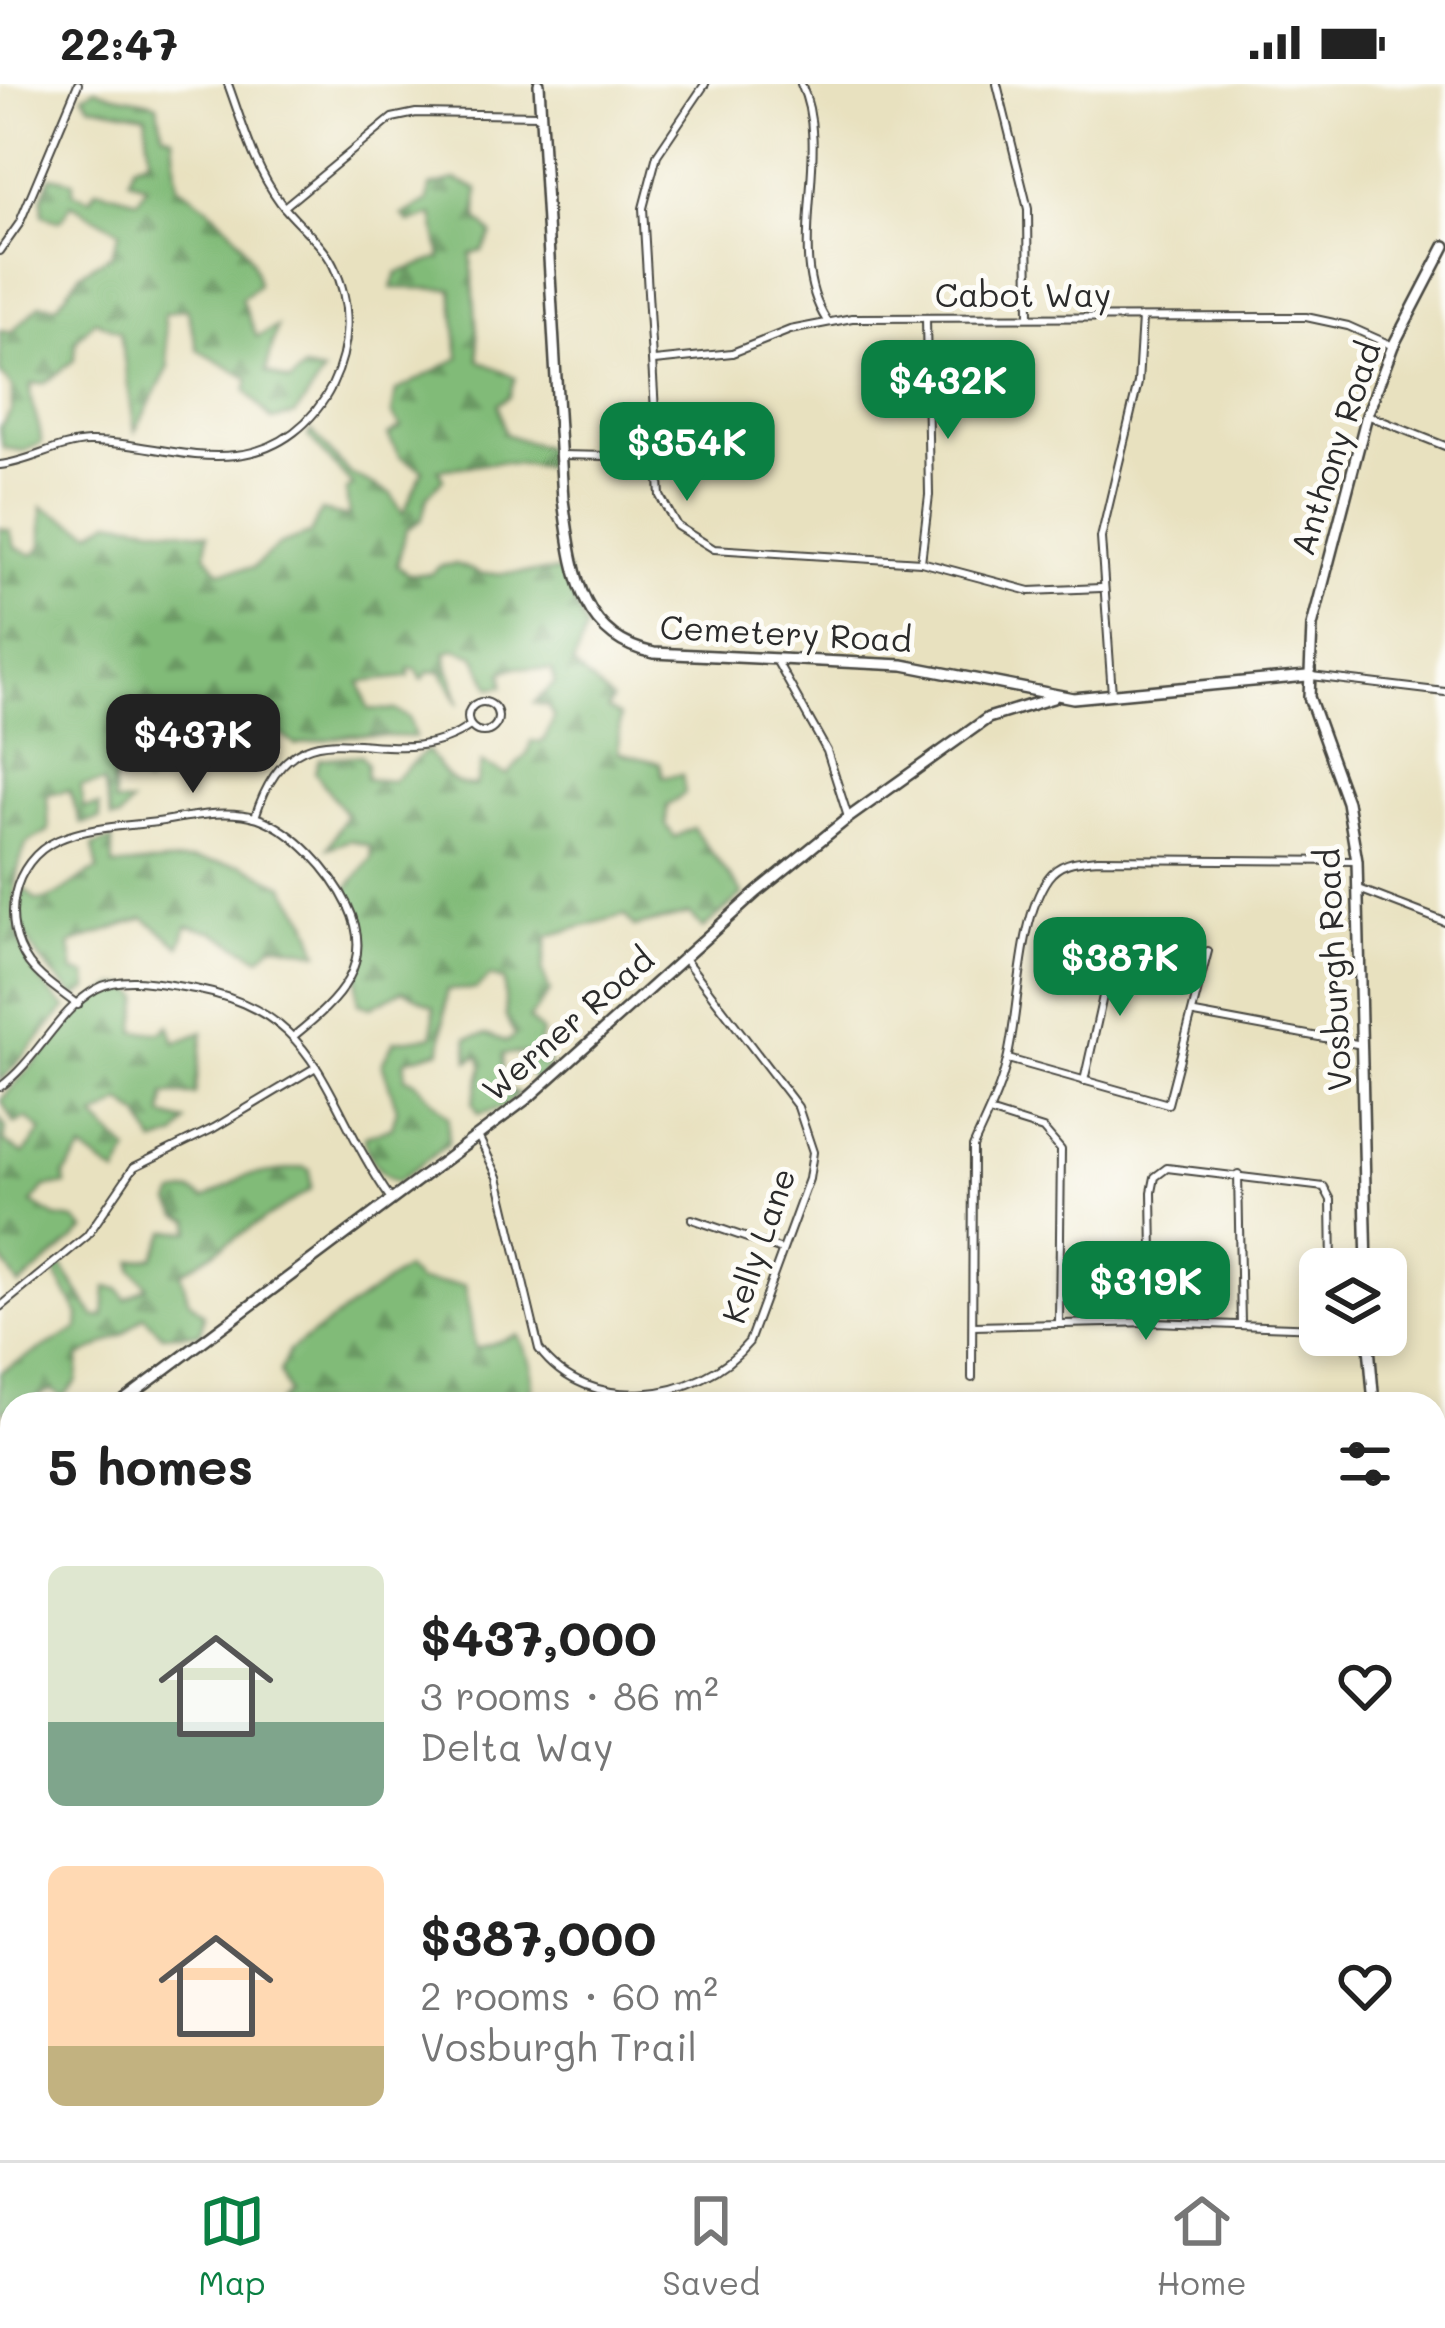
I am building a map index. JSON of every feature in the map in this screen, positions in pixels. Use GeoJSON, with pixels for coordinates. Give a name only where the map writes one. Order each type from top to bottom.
{"type":"FeatureCollection","features":[{"type":"Feature","properties":{"kind":"street"},"geometry":{"type":"LineString","coordinates":[[0,251],[19,224],[78,84]]}},
{"type":"Feature","properties":{"kind":"street"},"geometry":{"type":"LineString","coordinates":[[0,465],[82,442],[234,456],[260,450],[306,422],[338,374],[348,313],[331,260],[284,207],[251,150],[228,84]]}},
{"type":"Feature","properties":{"kind":"street","name":"Cemetery Road"},"geometry":{"type":"LineString","coordinates":[[539,84],[558,455],[571,554],[592,616],[605,634],[627,647],[654,653],[957,672],[1057,697],[1307,676]]}},
{"type":"Feature","properties":{"kind":"street"},"geometry":{"type":"LineString","coordinates":[[705,84],[658,155],[646,188],[644,242],[657,458],[668,513],[696,542],[714,549],[921,562],[1030,591],[1101,588]]}},
{"type":"Feature","properties":{"kind":"street"},"geometry":{"type":"LineString","coordinates":[[801,84],[811,112],[813,279],[827,320]]}},
{"type":"Feature","properties":{"kind":"street"},"geometry":{"type":"LineString","coordinates":[[998,84],[1028,209],[1029,317]]}},
{"type":"Feature","properties":{"kind":"street"},"geometry":{"type":"LineString","coordinates":[[284,207],[392,118],[416,113],[538,115]]}},
{"type":"Feature","properties":{"kind":"street","name":"Anthony Road"},"geometry":{"type":"LineString","coordinates":[[1307,676],[1323,571],[1367,415],[1393,346],[1445,246]]}},
{"type":"Feature","properties":{"kind":"street"},"geometry":{"type":"LineString","coordinates":[[1112,694],[1101,538],[1138,383],[1142,316]]}},
{"type":"Feature","properties":{"kind":"street"},"geometry":{"type":"LineString","coordinates":[[921,562],[929,495],[926,318]]}},
{"type":"Feature","properties":{"kind":"street","name":"Cabot Way"},"geometry":{"type":"LineString","coordinates":[[654,361],[732,353],[827,320],[1323,319],[1393,346]]}},
{"type":"Feature","properties":{"kind":"street"},"geometry":{"type":"LineString","coordinates":[[1367,415],[1445,446]]}},
{"type":"Feature","properties":{"kind":"street"},"geometry":{"type":"LineString","coordinates":[[558,455],[657,458]]}},
{"type":"Feature","properties":{"kind":"street"},"geometry":{"type":"LineString","coordinates":[[775,658],[826,751],[848,818]]}},
{"type":"Feature","properties":{"kind":"street"},"geometry":{"type":"LineString","coordinates":[[1307,676],[1445,692]]}},
{"type":"Feature","properties":{"kind":"street","name":"Vosburgh Road"},"geometry":{"type":"LineString","coordinates":[[1307,676],[1309,698],[1347,802],[1357,861],[1367,1248]]}},
{"type":"Feature","properties":{"kind":"street","name":"Werner Road"},"geometry":{"type":"LineString","coordinates":[[135,1392],[528,1098],[683,957],[848,818],[988,718],[1057,697]]}},
{"type":"Feature","properties":{"kind":"street"},"geometry":{"type":"LineString","coordinates":[[256,818],[275,769],[290,754],[326,744],[425,745],[470,726],[490,730],[497,720],[494,707],[473,705],[470,726]]}},
{"type":"Feature","properties":{"kind":"street"},"geometry":{"type":"LineString","coordinates":[[78,1005],[28,962],[11,920],[20,877],[42,848],[73,834],[181,818],[256,818],[278,828],[314,859],[347,904],[355,926],[358,948],[348,987],[295,1035]]}},
{"type":"Feature","properties":{"kind":"street"},"geometry":{"type":"LineString","coordinates":[[972,1378],[973,1147],[992,1113],[1008,1058],[1034,911],[1046,881],[1061,866],[1098,859],[1357,861]]}},
{"type":"Feature","properties":{"kind":"street"},"geometry":{"type":"LineString","coordinates":[[1359,889],[1445,922]]}},
{"type":"Feature","properties":{"kind":"street"},"geometry":{"type":"LineString","coordinates":[[1084,1082],[1114,947]]}},
{"type":"Feature","properties":{"kind":"street"},"geometry":{"type":"LineString","coordinates":[[1008,1058],[1168,1104],[1208,951]]}},
{"type":"Feature","properties":{"kind":"street","name":"Kelly Lane"},"geometry":{"type":"LineString","coordinates":[[644,1392],[710,1376],[734,1360],[749,1342],[808,1179],[813,1152],[808,1128],[683,957]]}},
{"type":"Feature","properties":{"kind":"street"},"geometry":{"type":"LineString","coordinates":[[0,1087],[78,1005],[110,983],[165,984],[242,999],[295,1035],[352,1142],[391,1200]]}},
{"type":"Feature","properties":{"kind":"street"},"geometry":{"type":"LineString","coordinates":[[1195,1014],[1362,1045]]}},
{"type":"Feature","properties":{"kind":"street"},"geometry":{"type":"LineString","coordinates":[[0,1307],[87,1236],[134,1167],[214,1128],[316,1067]]}},
{"type":"Feature","properties":{"kind":"street"},"geometry":{"type":"LineString","coordinates":[[992,1113],[1043,1129],[1060,1150],[1059,1324]]}},
{"type":"Feature","properties":{"kind":"street","name":"Kelly Lane"},"geometry":{"type":"LineString","coordinates":[[478,1136],[498,1177],[539,1349],[555,1371],[579,1387],[628,1392]]}},
{"type":"Feature","properties":{"kind":"street"},"geometry":{"type":"LineString","coordinates":[[1154,1322],[1154,1177],[1167,1168],[1324,1187],[1331,1200],[1332,1248]]}},
{"type":"Feature","properties":{"kind":"street"},"geometry":{"type":"LineString","coordinates":[[1238,1174],[1241,1324]]}},
{"type":"Feature","properties":{"kind":"street"},"geometry":{"type":"LineString","coordinates":[[692,1219],[782,1250]]}},
{"type":"Feature","properties":{"kind":"street"},"geometry":{"type":"LineString","coordinates":[[973,1327],[1154,1322],[1299,1327]]}},
{"type":"Feature","properties":{"kind":"street"},"geometry":{"type":"LineString","coordinates":[[1370,1356],[1373,1392]]}},
{"type":"Feature","properties":{"kind":"green space"},"geometry":{"type":"Polygon","coordinates":[[[96,88],[157,104],[163,133],[173,137],[177,186],[217,215],[240,240],[258,285],[241,299],[257,337],[277,327],[266,372],[290,382],[304,369],[324,373],[295,415],[272,420],[246,391],[249,379],[198,350],[187,308],[164,314],[169,367],[135,431],[120,332],[95,320],[76,341],[74,360],[45,383],[31,384],[41,443],[24,451],[3,448],[0,427],[12,410],[12,387],[0,373],[0,330],[10,333],[41,304],[57,306],[81,273],[111,255],[120,231],[71,204],[60,221],[43,215],[42,198],[51,176],[73,181],[73,193],[90,199],[97,189],[138,200],[147,186],[129,179],[134,164],[149,158],[146,115],[90,105],[83,95],[96,88]]]}},
{"type":"Feature","properties":{"kind":"green space"},"geometry":{"type":"Polygon","coordinates":[[[455,180],[478,189],[477,219],[492,234],[483,251],[471,254],[479,360],[515,378],[509,397],[498,404],[505,434],[550,449],[551,467],[497,462],[438,470],[443,479],[427,497],[422,519],[406,530],[397,566],[408,574],[431,574],[440,566],[456,564],[482,574],[568,571],[567,584],[586,630],[573,665],[612,700],[607,709],[620,717],[618,752],[660,763],[663,777],[682,775],[685,793],[667,806],[666,825],[675,837],[693,828],[743,894],[703,929],[690,914],[634,927],[625,915],[548,936],[542,971],[550,992],[529,1019],[542,1033],[538,1048],[550,1064],[536,1081],[527,1071],[527,1053],[503,1054],[502,1087],[518,1093],[503,1108],[478,1114],[473,1102],[483,1067],[479,1055],[469,1061],[467,1038],[487,1034],[507,1042],[515,1035],[506,1018],[504,980],[490,976],[476,989],[447,990],[441,1050],[405,1060],[405,1078],[415,1081],[448,1117],[448,1144],[397,1182],[385,1175],[365,1143],[365,1136],[392,1127],[397,1109],[382,1063],[394,1041],[433,1036],[434,1007],[403,990],[371,1007],[359,1003],[357,988],[366,940],[358,910],[345,891],[372,858],[370,846],[350,840],[328,848],[346,815],[315,772],[319,759],[361,755],[367,764],[366,779],[392,781],[427,750],[458,783],[476,786],[481,763],[507,775],[527,754],[531,741],[543,742],[554,718],[548,706],[534,703],[555,683],[552,670],[515,667],[503,672],[503,686],[491,688],[475,656],[455,649],[445,653],[459,705],[441,671],[428,672],[422,680],[416,669],[409,669],[409,677],[360,682],[368,709],[395,710],[409,718],[415,737],[352,735],[295,745],[264,721],[240,735],[247,759],[231,743],[172,751],[174,764],[153,773],[145,784],[137,774],[114,778],[114,803],[131,804],[119,819],[111,819],[104,783],[81,786],[83,808],[99,806],[100,819],[81,824],[69,790],[47,795],[49,830],[26,845],[18,868],[14,912],[35,973],[66,1008],[0,1082],[0,528],[10,531],[15,547],[33,555],[42,546],[42,507],[92,532],[111,520],[208,534],[206,554],[219,571],[253,568],[280,544],[310,534],[321,511],[349,517],[346,491],[353,486],[308,436],[311,430],[349,473],[391,494],[403,514],[423,470],[399,456],[388,435],[401,427],[392,414],[396,391],[459,358],[452,289],[392,288],[397,273],[441,258],[433,215],[409,223],[402,215],[428,201],[430,186],[455,180]]]}},
{"type":"Feature","properties":{"kind":"green space"},"geometry":{"type":"Polygon","coordinates":[[[112,840],[113,866],[194,860],[243,865],[284,886],[308,922],[319,952],[274,944],[260,958],[212,931],[187,926],[180,946],[144,918],[70,944],[74,972],[87,975],[88,989],[76,997],[33,948],[20,919],[20,904],[24,889],[37,901],[45,900],[98,870],[93,846],[112,840]]]}},
{"type":"Feature","properties":{"kind":"green space"},"geometry":{"type":"Polygon","coordinates":[[[117,986],[128,986],[140,997],[135,1032],[162,1032],[169,1025],[175,1043],[203,1032],[195,1095],[165,1095],[163,1116],[186,1122],[177,1136],[155,1144],[140,1116],[122,1102],[95,1118],[129,1152],[117,1175],[82,1150],[64,1175],[66,1185],[45,1187],[32,1203],[55,1217],[75,1220],[85,1230],[19,1286],[0,1256],[0,1118],[6,1128],[4,1142],[24,1154],[42,1131],[27,1118],[15,1124],[1,1100],[89,1002],[117,986]]]}},
{"type":"Feature","properties":{"kind":"green space"},"geometry":{"type":"Polygon","coordinates":[[[304,1167],[310,1170],[311,1189],[181,1273],[188,1299],[204,1314],[201,1333],[162,1335],[144,1316],[122,1335],[79,1357],[77,1381],[67,1392],[0,1392],[0,1372],[78,1329],[79,1315],[54,1271],[61,1265],[95,1317],[104,1317],[106,1287],[119,1289],[126,1299],[147,1286],[132,1269],[132,1261],[154,1257],[167,1231],[191,1231],[191,1220],[178,1215],[171,1203],[175,1194],[192,1191],[204,1199],[246,1176],[304,1167]]]}},
{"type":"Feature","properties":{"kind":"green space"},"geometry":{"type":"Polygon","coordinates":[[[405,1269],[418,1282],[465,1285],[475,1349],[518,1335],[531,1363],[532,1391],[288,1392],[280,1372],[289,1351],[405,1269]]]}}]}
